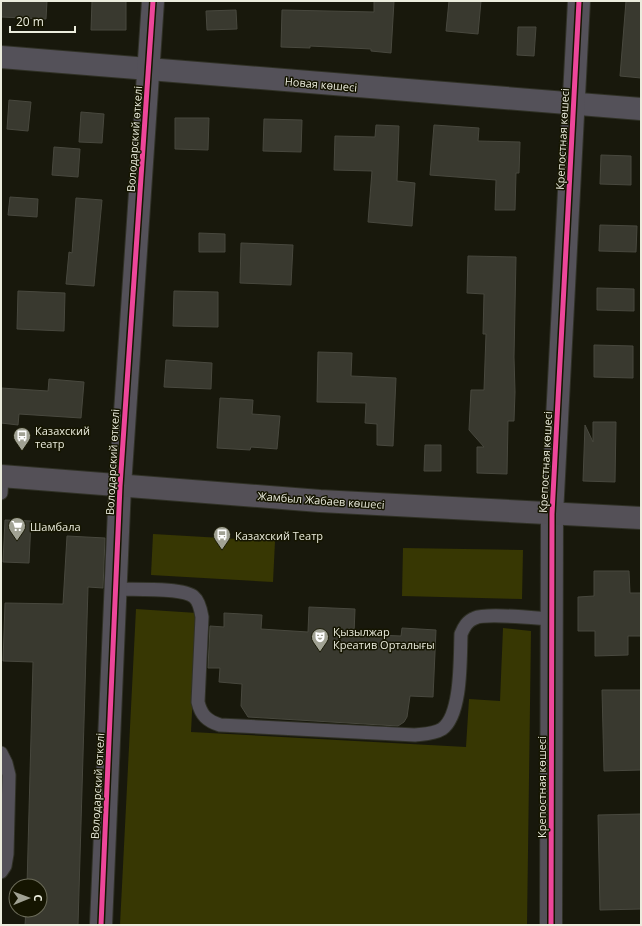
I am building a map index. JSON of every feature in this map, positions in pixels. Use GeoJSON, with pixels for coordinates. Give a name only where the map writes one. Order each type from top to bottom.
{"type":"FeatureCollection","features":[{"type":"Feature","properties":{"kind":"main road","name":"Жамбыл Жабаев көшесі"},"geometry":{"type":"LineString","coordinates":[[1,482],[120,486],[320,501],[641,518]]}},
{"type":"Feature","properties":{"kind":"street","name":"Володарский өткелі"},"geometry":{"type":"LineString","coordinates":[[101,925],[120,486],[153,1]]}},
{"type":"Feature","properties":{"kind":"street","name":"Крепостная көшесі"},"geometry":{"type":"LineString","coordinates":[[551,925],[552,514],[579,1]]}},
{"type":"Feature","properties":{"kind":"street","name":"Новая көшесі"},"geometry":{"type":"LineString","coordinates":[[1,57],[641,109]]}},
{"type":"Feature","properties":{"kind":"lane"},"geometry":{"type":"LineString","coordinates":[[116,589],[176,591],[195,597],[200,607],[202,617],[198,702],[200,712],[206,718],[220,725],[415,735],[431,734],[442,729],[451,719],[456,706],[461,634],[469,621],[480,616],[551,618]]}},
{"type":"Feature","properties":{"kind":"lane"},"geometry":{"type":"LineString","coordinates":[[1,753],[6,763],[9,775],[7,854],[5,866],[1,872]]}},
{"type":"Feature","properties":{"kind":"shaded area"},"geometry":{"type":"Polygon","coordinates":[[[153,534],[275,541],[273,582],[151,575],[153,534]]]}},
{"type":"Feature","properties":{"kind":"shaded area"},"geometry":{"type":"Polygon","coordinates":[[[403,548],[523,550],[522,599],[402,596],[403,548]]]}},
{"type":"Feature","properties":{"kind":"shaded area"},"geometry":{"type":"Polygon","coordinates":[[[136,609],[197,613],[191,732],[466,747],[469,699],[500,701],[503,628],[531,631],[527,925],[120,925],[136,609]]]}},
{"type":"Feature","properties":{"kind":"building"},"geometry":{"type":"Polygon","coordinates":[[[1,1],[47,1],[46,19],[1,17],[1,1]]]}},
{"type":"Feature","properties":{"kind":"building"},"geometry":{"type":"Polygon","coordinates":[[[92,1],[126,1],[126,30],[91,30],[92,1]]]}},
{"type":"Feature","properties":{"kind":"building"},"geometry":{"type":"Polygon","coordinates":[[[374,1],[394,1],[391,53],[371,51],[371,49],[310,46],[310,48],[281,47],[282,10],[374,12],[374,1]]]}},
{"type":"Feature","properties":{"kind":"building"},"geometry":{"type":"Polygon","coordinates":[[[449,1],[481,1],[478,34],[446,31],[449,1]]]}},
{"type":"Feature","properties":{"kind":"building"},"geometry":{"type":"Polygon","coordinates":[[[626,1],[641,1],[641,78],[620,76],[626,1]]]}},
{"type":"Feature","properties":{"kind":"building"},"geometry":{"type":"Polygon","coordinates":[[[236,10],[237,29],[207,30],[206,11],[236,10]]]}},
{"type":"Feature","properties":{"kind":"building"},"geometry":{"type":"Polygon","coordinates":[[[518,27],[536,27],[534,56],[517,55],[518,27]]]}},
{"type":"Feature","properties":{"kind":"building"},"geometry":{"type":"Polygon","coordinates":[[[9,100],[31,102],[28,131],[7,129],[9,100]]]}},
{"type":"Feature","properties":{"kind":"building"},"geometry":{"type":"Polygon","coordinates":[[[81,112],[104,114],[102,143],[79,142],[81,112]]]}},
{"type":"Feature","properties":{"kind":"building"},"geometry":{"type":"Polygon","coordinates":[[[175,118],[209,118],[208,150],[175,149],[175,118]]]}},
{"type":"Feature","properties":{"kind":"building"},"geometry":{"type":"Polygon","coordinates":[[[264,119],[302,120],[301,152],[263,151],[264,119]]]}},
{"type":"Feature","properties":{"kind":"building"},"geometry":{"type":"Polygon","coordinates":[[[376,125],[399,126],[397,181],[415,183],[412,226],[368,222],[372,171],[334,170],[335,136],[375,137],[376,125]]]}},
{"type":"Feature","properties":{"kind":"building"},"geometry":{"type":"Polygon","coordinates":[[[434,125],[479,128],[478,141],[520,142],[519,173],[516,173],[515,210],[495,210],[496,180],[430,175],[434,125]]]}},
{"type":"Feature","properties":{"kind":"building"},"geometry":{"type":"Polygon","coordinates":[[[54,147],[80,149],[78,177],[52,175],[54,147]]]}},
{"type":"Feature","properties":{"kind":"building"},"geometry":{"type":"Polygon","coordinates":[[[601,155],[631,156],[631,185],[600,184],[601,155]]]}},
{"type":"Feature","properties":{"kind":"building"},"geometry":{"type":"Polygon","coordinates":[[[10,197],[38,199],[37,217],[8,215],[10,197]]]}},
{"type":"Feature","properties":{"kind":"building"},"geometry":{"type":"Polygon","coordinates":[[[76,198],[102,200],[94,286],[66,284],[69,252],[72,253],[76,198]]]}},
{"type":"Feature","properties":{"kind":"building"},"geometry":{"type":"Polygon","coordinates":[[[600,225],[637,226],[636,252],[599,251],[600,225]]]}},
{"type":"Feature","properties":{"kind":"building"},"geometry":{"type":"Polygon","coordinates":[[[199,233],[225,234],[225,252],[199,252],[199,233]]]}},
{"type":"Feature","properties":{"kind":"building"},"geometry":{"type":"Polygon","coordinates":[[[241,243],[293,245],[291,285],[240,283],[241,243]]]}},
{"type":"Feature","properties":{"kind":"building"},"geometry":{"type":"Polygon","coordinates":[[[468,256],[516,257],[514,421],[508,421],[507,474],[477,473],[477,447],[484,447],[469,430],[471,390],[484,390],[486,334],[483,334],[484,294],[467,293],[468,256]]]}},
{"type":"Feature","properties":{"kind":"building"},"geometry":{"type":"Polygon","coordinates":[[[597,288],[634,289],[634,311],[597,310],[597,288]]]}},
{"type":"Feature","properties":{"kind":"building"},"geometry":{"type":"Polygon","coordinates":[[[18,291],[65,293],[64,331],[17,329],[18,291]]]}},
{"type":"Feature","properties":{"kind":"building"},"geometry":{"type":"Polygon","coordinates":[[[174,291],[218,292],[218,327],[173,326],[174,291]]]}},
{"type":"Feature","properties":{"kind":"building"},"geometry":{"type":"Polygon","coordinates":[[[594,345],[633,346],[633,378],[594,377],[594,345]]]}},
{"type":"Feature","properties":{"kind":"building"},"geometry":{"type":"Polygon","coordinates":[[[318,352],[352,353],[351,376],[396,378],[393,446],[377,445],[377,424],[365,423],[366,403],[317,402],[318,352]]]}},
{"type":"Feature","properties":{"kind":"building"},"geometry":{"type":"Polygon","coordinates":[[[166,360],[212,363],[211,389],[164,387],[166,360]]]}},
{"type":"Feature","properties":{"kind":"building"},"geometry":{"type":"Polygon","coordinates":[[[49,379],[84,382],[81,418],[19,414],[18,425],[1,423],[1,388],[48,391],[49,379]]]}},
{"type":"Feature","properties":{"kind":"building"},"geometry":{"type":"Polygon","coordinates":[[[220,398],[253,400],[252,414],[280,416],[277,449],[251,447],[250,450],[217,448],[220,398]]]}},
{"type":"Feature","properties":{"kind":"building"},"geometry":{"type":"Polygon","coordinates":[[[593,422],[616,422],[615,482],[583,481],[585,425],[593,442],[593,422]]]}},
{"type":"Feature","properties":{"kind":"building"},"geometry":{"type":"Polygon","coordinates":[[[425,445],[441,445],[441,471],[424,471],[425,445]]]}},
{"type":"Feature","properties":{"kind":"building","name":"Шамбала"},"geometry":{"type":"Polygon","coordinates":[[[5,520],[31,521],[29,563],[3,562],[5,520]]]}},
{"type":"Feature","properties":{"kind":"building"},"geometry":{"type":"Polygon","coordinates":[[[67,536],[105,538],[103,588],[88,587],[78,925],[25,925],[25,918],[48,918],[48,878],[27,878],[33,662],[3,661],[5,603],[63,604],[67,536]]]}},
{"type":"Feature","properties":{"kind":"building"},"geometry":{"type":"Polygon","coordinates":[[[594,571],[629,571],[630,593],[641,593],[641,636],[628,636],[628,655],[595,656],[595,631],[578,631],[578,597],[594,596],[594,571]]]}},
{"type":"Feature","properties":{"kind":"building","name":"Қызылжар Креатив Орталығы"},"geometry":{"type":"Polygon","coordinates":[[[309,607],[355,609],[354,634],[401,636],[402,628],[436,630],[433,697],[410,696],[407,717],[404,722],[398,726],[248,717],[241,706],[242,684],[219,682],[220,668],[208,668],[210,626],[224,627],[224,613],[262,615],[261,629],[308,632],[309,607]]]}},
{"type":"Feature","properties":{"kind":"building"},"geometry":{"type":"Polygon","coordinates":[[[602,690],[641,690],[641,770],[604,771],[602,690]]]}},
{"type":"Feature","properties":{"kind":"building"},"geometry":{"type":"Polygon","coordinates":[[[641,814],[641,909],[600,910],[598,815],[641,814]]]}},
{"type":"Feature","properties":{"kind":"cycle path"},"geometry":{"type":"LineString","coordinates":[[101,925],[120,486],[153,1]]}},
{"type":"Feature","properties":{"kind":"cycle path"},"geometry":{"type":"LineString","coordinates":[[551,925],[552,514],[579,1]]}},
{"type":"Feature","properties":{"kind":"place","name":"Казахский театр"},"geometry":{"type":"Point","coordinates":[22,451]}},
{"type":"Feature","properties":{"kind":"place","name":"Шамбала"},"geometry":{"type":"Point","coordinates":[17,541]}},
{"type":"Feature","properties":{"kind":"place","name":"Казахский Театр"},"geometry":{"type":"Point","coordinates":[222,550]}},
{"type":"Feature","properties":{"kind":"place","name":"Қызылжар Креатив Орталығы"},"geometry":{"type":"Point","coordinates":[320,652]}}]}
